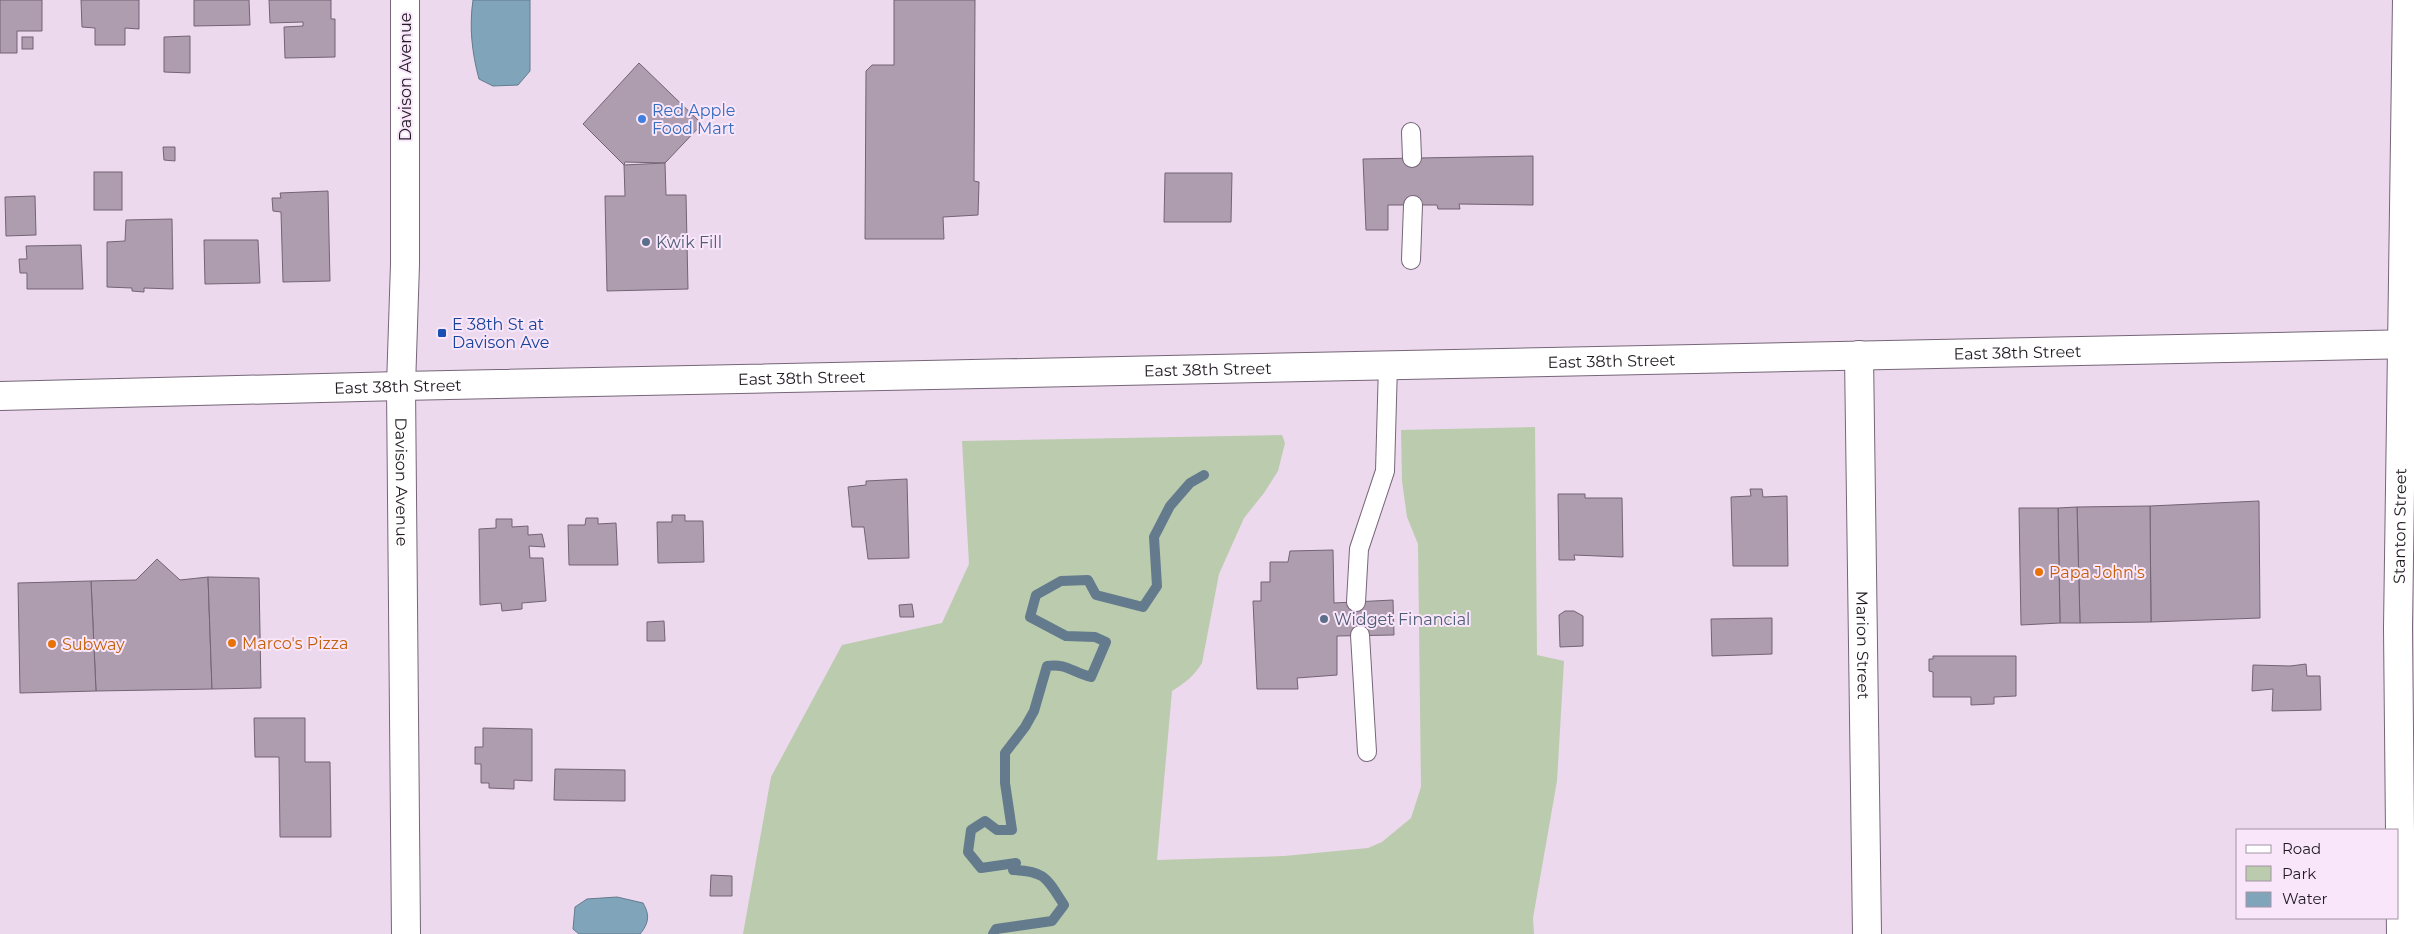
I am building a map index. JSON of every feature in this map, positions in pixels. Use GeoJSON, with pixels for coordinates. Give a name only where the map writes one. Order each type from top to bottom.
{"type":"FeatureCollection","features":[{"type":"Feature","properties":{"kind":"street","name":"Davison Avenue"},"geometry":{"type":"LineString","coordinates":[[405,0],[405,264],[401,386],[406,934]]}},
{"type":"Feature","properties":{"kind":"street","name":"Stanton Street"},"geometry":{"type":"LineString","coordinates":[[2401,934],[2398,628],[2408,344],[2407,0]]}},
{"type":"Feature","properties":{"kind":"street","name":"East 38th Street"},"geometry":{"type":"LineString","coordinates":[[0,396],[2408,344]]}},
{"type":"Feature","properties":{"kind":"street","name":"Marion Street"},"geometry":{"type":"LineString","coordinates":[[1859,355],[1867,934]]}},
{"type":"Feature","properties":{"kind":"lane"},"geometry":{"type":"LineString","coordinates":[[1411,132],[1412,158]]}},
{"type":"Feature","properties":{"kind":"lane"},"geometry":{"type":"LineString","coordinates":[[1411,260],[1413,205]]}},
{"type":"Feature","properties":{"kind":"lane"},"geometry":{"type":"LineString","coordinates":[[1356,602],[1359,549],[1385,471],[1388,365]]}},
{"type":"Feature","properties":{"kind":"lane"},"geometry":{"type":"LineString","coordinates":[[1360,635],[1367,752]]}},
{"type":"Feature","properties":{"kind":"green space"},"geometry":{"type":"Polygon","coordinates":[[[1535,427],[1537,655],[1564,661],[1557,781],[1533,918],[1534,934],[743,934],[771,777],[842,645],[942,623],[969,564],[962,441],[1282,435],[1285,443],[1278,471],[1264,493],[1244,518],[1219,574],[1202,663],[1189,679],[1172,691],[1157,860],[1284,856],[1368,848],[1382,842],[1411,818],[1421,787],[1418,544],[1407,517],[1402,481],[1401,430],[1535,427]]]}},
{"type":"Feature","properties":{"kind":"water"},"geometry":{"type":"Polygon","coordinates":[[[473,0],[530,0],[530,71],[518,85],[493,86],[479,79],[472,40],[473,0]]]}},
{"type":"Feature","properties":{"kind":"water"},"geometry":{"type":"Polygon","coordinates":[[[617,897],[643,903],[648,919],[640,934],[579,934],[573,929],[575,907],[587,899],[617,897]]]}},
{"type":"Feature","properties":{"kind":"building"},"geometry":{"type":"Polygon","coordinates":[[[0,0],[42,0],[42,31],[17,31],[17,53],[0,53],[0,0]]]}},
{"type":"Feature","properties":{"kind":"building"},"geometry":{"type":"Polygon","coordinates":[[[81,0],[139,0],[139,29],[125,28],[125,45],[95,45],[95,28],[82,27],[81,0]]]}},
{"type":"Feature","properties":{"kind":"building"},"geometry":{"type":"Polygon","coordinates":[[[194,0],[249,0],[250,25],[194,26],[194,0]]]}},
{"type":"Feature","properties":{"kind":"building"},"geometry":{"type":"Polygon","coordinates":[[[269,0],[331,0],[331,19],[335,19],[335,57],[285,58],[284,27],[303,26],[303,22],[270,23],[269,0]]]}},
{"type":"Feature","properties":{"kind":"building"},"geometry":{"type":"Polygon","coordinates":[[[894,0],[975,0],[974,181],[979,182],[978,215],[943,217],[944,239],[865,239],[866,71],[872,65],[894,65],[894,0]]]}},
{"type":"Feature","properties":{"kind":"building"},"geometry":{"type":"Polygon","coordinates":[[[190,36],[190,73],[164,72],[164,37],[190,36]]]}},
{"type":"Feature","properties":{"kind":"building"},"geometry":{"type":"Polygon","coordinates":[[[22,37],[33,37],[33,49],[22,49],[22,37]]]}},
{"type":"Feature","properties":{"kind":"building"},"geometry":{"type":"Polygon","coordinates":[[[639,63],[702,124],[665,163],[625,162],[624,165],[583,124],[639,63]]]}},
{"type":"Feature","properties":{"kind":"building"},"geometry":{"type":"Polygon","coordinates":[[[163,147],[175,147],[175,161],[164,160],[163,147]]]}},
{"type":"Feature","properties":{"kind":"building"},"geometry":{"type":"Polygon","coordinates":[[[1533,156],[1533,205],[1459,204],[1460,209],[1438,209],[1437,205],[1388,205],[1388,230],[1366,230],[1363,159],[1533,156]]]}},
{"type":"Feature","properties":{"kind":"building"},"geometry":{"type":"Polygon","coordinates":[[[665,163],[666,195],[686,195],[688,289],[607,291],[605,196],[625,196],[624,165],[665,163]]]}},
{"type":"Feature","properties":{"kind":"building"},"geometry":{"type":"Polygon","coordinates":[[[94,172],[122,172],[122,210],[94,210],[94,172]]]}},
{"type":"Feature","properties":{"kind":"building"},"geometry":{"type":"Polygon","coordinates":[[[1165,173],[1232,173],[1231,222],[1164,222],[1165,173]]]}},
{"type":"Feature","properties":{"kind":"building"},"geometry":{"type":"Polygon","coordinates":[[[328,191],[330,281],[283,282],[281,212],[273,211],[272,198],[281,198],[280,193],[328,191]]]}},
{"type":"Feature","properties":{"kind":"building"},"geometry":{"type":"Polygon","coordinates":[[[35,196],[36,235],[6,236],[5,197],[35,196]]]}},
{"type":"Feature","properties":{"kind":"building"},"geometry":{"type":"Polygon","coordinates":[[[172,219],[173,289],[144,288],[144,292],[132,291],[132,288],[107,287],[107,242],[125,241],[126,220],[172,219]]]}},
{"type":"Feature","properties":{"kind":"building"},"geometry":{"type":"Polygon","coordinates":[[[204,240],[258,240],[260,283],[205,284],[204,240]]]}},
{"type":"Feature","properties":{"kind":"building"},"geometry":{"type":"Polygon","coordinates":[[[81,245],[83,289],[27,289],[27,273],[20,273],[19,259],[27,259],[26,246],[81,245]]]}},
{"type":"Feature","properties":{"kind":"building"},"geometry":{"type":"Polygon","coordinates":[[[907,479],[909,558],[868,559],[864,527],[852,527],[848,487],[866,485],[866,481],[907,479]]]}},
{"type":"Feature","properties":{"kind":"building"},"geometry":{"type":"Polygon","coordinates":[[[1750,489],[1762,489],[1763,497],[1787,496],[1788,566],[1733,566],[1731,497],[1751,496],[1750,489]]]}},
{"type":"Feature","properties":{"kind":"building"},"geometry":{"type":"Polygon","coordinates":[[[1558,494],[1585,494],[1585,498],[1622,498],[1623,557],[1574,555],[1575,560],[1559,560],[1558,494]]]}},
{"type":"Feature","properties":{"kind":"building"},"geometry":{"type":"Polygon","coordinates":[[[2259,501],[2260,618],[2151,622],[2150,506],[2259,501]]]}},
{"type":"Feature","properties":{"kind":"building"},"geometry":{"type":"Polygon","coordinates":[[[2150,506],[2151,622],[2080,623],[2077,507],[2150,506]]]}},
{"type":"Feature","properties":{"kind":"building"},"geometry":{"type":"Polygon","coordinates":[[[2077,507],[2080,623],[2060,623],[2058,508],[2077,507]]]}},
{"type":"Feature","properties":{"kind":"building"},"geometry":{"type":"Polygon","coordinates":[[[2019,508],[2058,508],[2060,623],[2021,625],[2019,508]]]}},
{"type":"Feature","properties":{"kind":"building"},"geometry":{"type":"Polygon","coordinates":[[[672,515],[685,515],[685,521],[703,521],[704,562],[658,563],[657,522],[672,522],[672,515]]]}},
{"type":"Feature","properties":{"kind":"building"},"geometry":{"type":"Polygon","coordinates":[[[586,518],[598,518],[598,524],[616,523],[618,565],[569,565],[568,525],[585,525],[586,518]]]}},
{"type":"Feature","properties":{"kind":"building"},"geometry":{"type":"Polygon","coordinates":[[[496,519],[512,519],[512,527],[528,526],[528,535],[542,534],[545,547],[529,546],[530,558],[543,558],[546,601],[522,603],[522,609],[502,611],[501,603],[480,605],[479,529],[496,528],[496,519]]]}},
{"type":"Feature","properties":{"kind":"building","name":"Widget Financial"},"geometry":{"type":"Polygon","coordinates":[[[1333,550],[1334,603],[1393,600],[1394,635],[1337,636],[1337,675],[1297,678],[1298,689],[1257,689],[1253,601],[1261,601],[1261,582],[1270,582],[1270,562],[1288,562],[1290,551],[1333,550]]]}},
{"type":"Feature","properties":{"kind":"building"},"geometry":{"type":"Polygon","coordinates":[[[157,559],[180,580],[208,577],[212,689],[96,691],[91,581],[136,580],[157,559]]]}},
{"type":"Feature","properties":{"kind":"building"},"geometry":{"type":"Polygon","coordinates":[[[208,577],[259,578],[261,688],[212,689],[208,577]]]}},
{"type":"Feature","properties":{"kind":"building"},"geometry":{"type":"Polygon","coordinates":[[[91,581],[96,691],[20,693],[18,583],[91,581]]]}},
{"type":"Feature","properties":{"kind":"building"},"geometry":{"type":"Polygon","coordinates":[[[912,604],[914,617],[900,617],[899,605],[912,604]]]}},
{"type":"Feature","properties":{"kind":"building"},"geometry":{"type":"Polygon","coordinates":[[[1565,611],[1574,611],[1583,616],[1583,646],[1560,647],[1559,615],[1565,611]]]}},
{"type":"Feature","properties":{"kind":"building"},"geometry":{"type":"Polygon","coordinates":[[[1772,618],[1772,654],[1712,656],[1711,619],[1772,618]]]}},
{"type":"Feature","properties":{"kind":"building"},"geometry":{"type":"Polygon","coordinates":[[[664,621],[665,641],[647,641],[647,622],[664,621]]]}},
{"type":"Feature","properties":{"kind":"building"},"geometry":{"type":"Polygon","coordinates":[[[1933,656],[2016,656],[2016,696],[1994,697],[1994,704],[1971,705],[1971,697],[1933,697],[1933,672],[1929,671],[1929,659],[1933,659],[1933,656]]]}},
{"type":"Feature","properties":{"kind":"building"},"geometry":{"type":"Polygon","coordinates":[[[2306,664],[2307,676],[2320,676],[2321,710],[2272,711],[2273,689],[2252,691],[2253,665],[2290,666],[2306,664]]]}},
{"type":"Feature","properties":{"kind":"building"},"geometry":{"type":"Polygon","coordinates":[[[254,718],[305,718],[305,762],[330,762],[331,837],[280,837],[279,757],[255,757],[254,718]]]}},
{"type":"Feature","properties":{"kind":"building"},"geometry":{"type":"Polygon","coordinates":[[[483,728],[532,729],[532,781],[514,780],[514,789],[489,788],[489,783],[481,783],[481,764],[475,764],[475,747],[483,747],[483,728]]]}},
{"type":"Feature","properties":{"kind":"building"},"geometry":{"type":"Polygon","coordinates":[[[555,769],[625,770],[625,801],[554,800],[555,769]]]}},
{"type":"Feature","properties":{"kind":"building"},"geometry":{"type":"Polygon","coordinates":[[[711,875],[732,876],[732,896],[710,896],[711,875]]]}},
{"type":"Feature","properties":{"kind":"waterway"},"geometry":{"type":"LineString","coordinates":[[993,934],[996,929],[1052,921],[1064,905],[1044,878],[1032,872],[1013,870],[1016,863],[981,868],[968,852],[971,830],[985,821],[997,830],[1012,830],[1005,783],[1005,753],[1025,727],[1034,711],[1047,666],[1064,667],[1091,677],[1106,642],[1095,637],[1066,636],[1030,617],[1036,595],[1061,581],[1088,580],[1096,595],[1143,607],[1157,586],[1154,537],[1170,506],[1190,483],[1204,475]]}},
{"type":"Feature","properties":{"kind":"place","name":"Red Apple Food Mart"},"geometry":{"type":"Point","coordinates":[642,119]}},
{"type":"Feature","properties":{"kind":"place","name":"Kwik Fill"},"geometry":{"type":"Point","coordinates":[646,242]}},
{"type":"Feature","properties":{"kind":"place","name":"E 38th St at Davison Ave"},"geometry":{"type":"Point","coordinates":[442,333]}},
{"type":"Feature","properties":{"kind":"place","name":"Papa John's"},"geometry":{"type":"Point","coordinates":[2039,572]}},
{"type":"Feature","properties":{"kind":"place","name":"Widget Financial"},"geometry":{"type":"Point","coordinates":[1324,619]}},
{"type":"Feature","properties":{"kind":"place","name":"Marco's Pizza"},"geometry":{"type":"Point","coordinates":[232,643]}},
{"type":"Feature","properties":{"kind":"place","name":"Subway"},"geometry":{"type":"Point","coordinates":[52,644]}}]}
